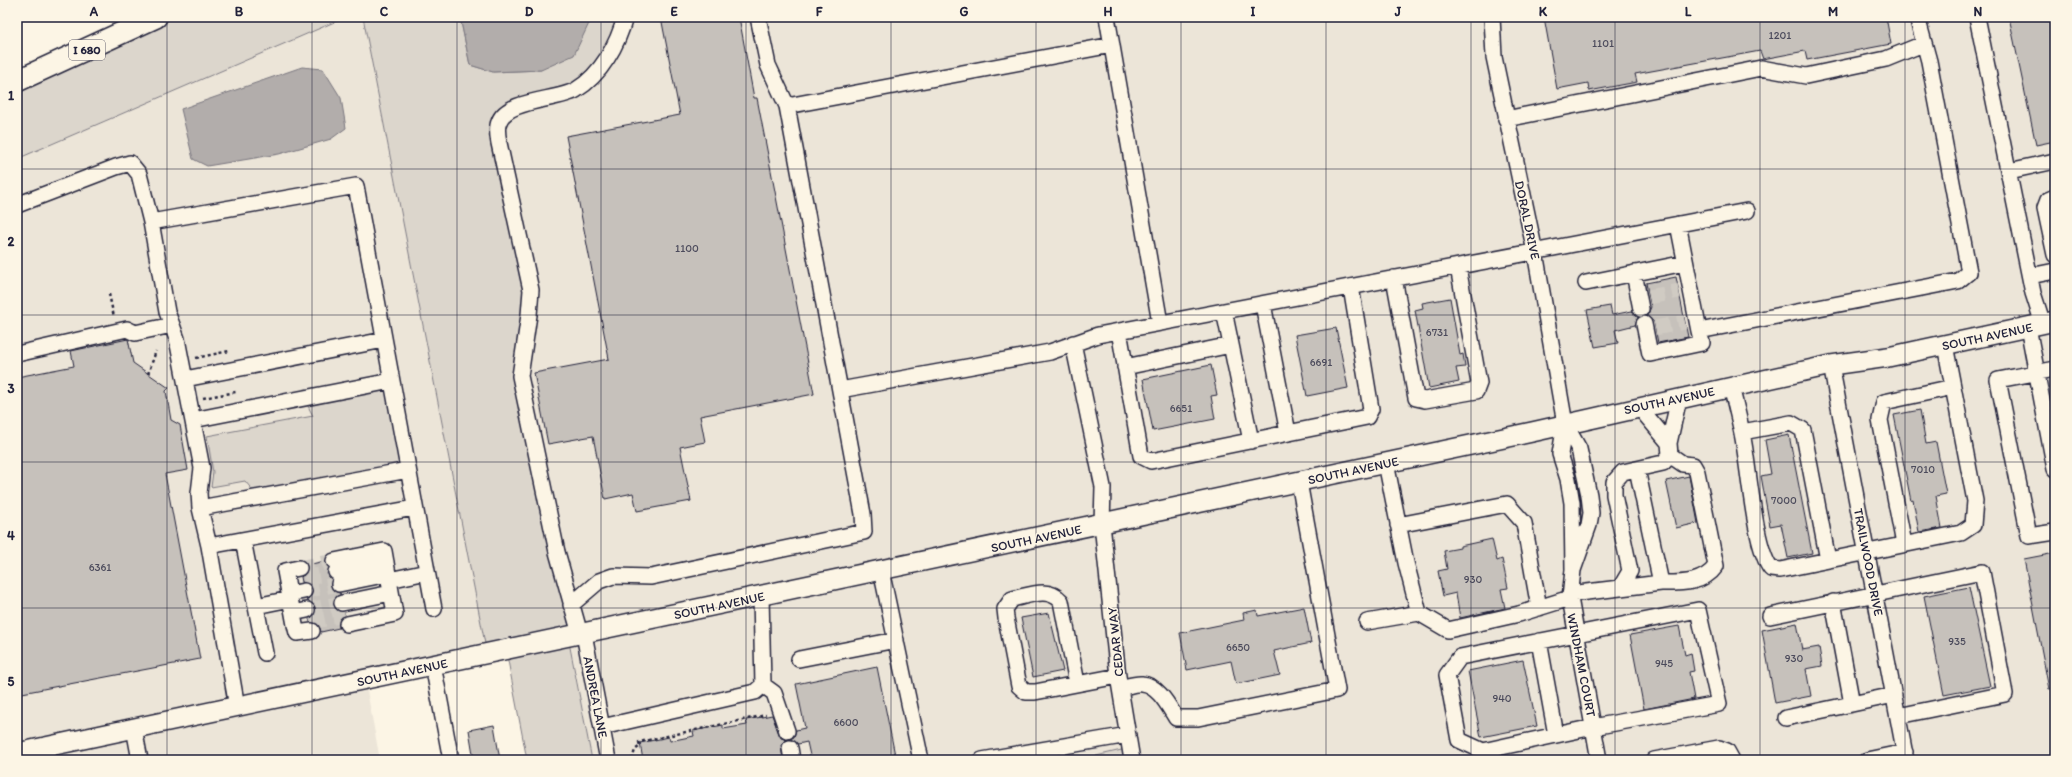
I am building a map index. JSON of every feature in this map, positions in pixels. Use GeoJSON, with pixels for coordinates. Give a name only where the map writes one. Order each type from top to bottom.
{"type":"FeatureCollection","features":[{"type":"Feature","properties":{"kind":"highway","name":"I 680"},"geometry":{"type":"LineString","coordinates":[[17,81],[156,17]]}},
{"type":"Feature","properties":{"kind":"main road","name":"SOUTH AVENUE"},"geometry":{"type":"LineString","coordinates":[[17,753],[1299,482],[1831,365],[1888,357],[2042,324]]}},
{"type":"Feature","properties":{"kind":"street","name":"ANDREA LANE"},"geometry":{"type":"LineString","coordinates":[[608,760],[582,634],[571,605],[557,552],[520,376],[531,290],[499,143],[498,123],[502,115],[514,107],[575,90],[592,78],[608,56],[622,29],[625,17]]}},
{"type":"Feature","properties":{"kind":"street"},"geometry":{"type":"LineString","coordinates":[[571,605],[600,581],[613,576],[651,577],[864,532],[863,514],[787,106],[768,65],[758,17]]}},
{"type":"Feature","properties":{"kind":"street"},"geometry":{"type":"LineString","coordinates":[[1107,17],[1160,323]]}},
{"type":"Feature","properties":{"kind":"street","name":"DORAL DRIVE"},"geometry":{"type":"LineString","coordinates":[[1492,17],[1494,57],[1535,252],[1566,424]]}},
{"type":"Feature","properties":{"kind":"street"},"geometry":{"type":"LineString","coordinates":[[1694,324],[1958,281],[1969,272],[1929,61],[1923,44],[1918,17]]}},
{"type":"Feature","properties":{"kind":"street"},"geometry":{"type":"LineString","coordinates":[[1977,17],[2030,276],[2042,324],[2037,373],[2055,469]]}},
{"type":"Feature","properties":{"kind":"street"},"geometry":{"type":"LineString","coordinates":[[1506,119],[1761,68],[1806,76],[1886,59],[1923,44]]}},
{"type":"Feature","properties":{"kind":"street"},"geometry":{"type":"LineString","coordinates":[[787,106],[1112,46]]}},
{"type":"Feature","properties":{"kind":"street"},"geometry":{"type":"LineString","coordinates":[[2009,171],[2055,161]]}},
{"type":"Feature","properties":{"kind":"street"},"geometry":{"type":"LineString","coordinates":[[17,205],[130,163],[139,174],[151,222],[167,312],[177,339],[202,468],[199,493],[200,508],[209,546],[237,707]]}},
{"type":"Feature","properties":{"kind":"street"},"geometry":{"type":"LineString","coordinates":[[151,222],[356,186],[414,508],[434,609]]}},
{"type":"Feature","properties":{"kind":"street"},"geometry":{"type":"LineString","coordinates":[[2055,197],[2048,200],[2045,208],[2055,255]]}},
{"type":"Feature","properties":{"kind":"street"},"geometry":{"type":"LineString","coordinates":[[840,390],[1050,352],[1073,343],[1119,331],[1747,211]]}},
{"type":"Feature","properties":{"kind":"street"},"geometry":{"type":"LineString","coordinates":[[1648,327],[1650,354],[1702,343],[1694,324],[1685,290],[1685,263],[1678,224]]}},
{"type":"Feature","properties":{"kind":"street"},"geometry":{"type":"LineString","coordinates":[[1586,283],[1685,263]]}},
{"type":"Feature","properties":{"kind":"street"},"geometry":{"type":"LineString","coordinates":[[1394,278],[1416,398],[1425,400],[1476,391],[1479,383],[1458,266]]}},
{"type":"Feature","properties":{"kind":"street"},"geometry":{"type":"LineString","coordinates":[[2030,276],[2055,271]]}},
{"type":"Feature","properties":{"kind":"street"},"geometry":{"type":"LineString","coordinates":[[1634,273],[1643,302]]}},
{"type":"Feature","properties":{"kind":"street"},"geometry":{"type":"LineString","coordinates":[[1119,331],[1141,456],[1151,461],[1366,417],[1371,409],[1351,287]]}},
{"type":"Feature","properties":{"kind":"street"},"geometry":{"type":"LineString","coordinates":[[1263,304],[1288,433]]}},
{"type":"Feature","properties":{"kind":"street"},"geometry":{"type":"LineString","coordinates":[[1224,311],[1251,441]]}},
{"type":"Feature","properties":{"kind":"street"},"geometry":{"type":"LineString","coordinates":[[17,354],[127,329],[135,333],[172,326]]}},
{"type":"Feature","properties":{"kind":"street"},"geometry":{"type":"LineString","coordinates":[[185,379],[384,340]]}},
{"type":"Feature","properties":{"kind":"street","name":"CEDAR WAY"},"geometry":{"type":"LineString","coordinates":[[1073,343],[1104,487],[1102,524],[1119,682],[1132,760]]}},
{"type":"Feature","properties":{"kind":"street"},"geometry":{"type":"LineString","coordinates":[[1126,367],[1231,345]]}},
{"type":"Feature","properties":{"kind":"street"},"geometry":{"type":"LineString","coordinates":[[1731,387],[1742,432],[1765,561],[1771,569],[1780,570],[1866,551],[1961,533],[1972,525],[1975,501],[1945,345]]}},
{"type":"Feature","properties":{"kind":"street","name":"TRAILWOOD DRIVE"},"geometry":{"type":"LineString","coordinates":[[1831,365],[1906,756]]}},
{"type":"Feature","properties":{"kind":"street"},"geometry":{"type":"LineString","coordinates":[[2055,369],[1998,380],[2029,536],[2055,532]]}},
{"type":"Feature","properties":{"kind":"street"},"geometry":{"type":"LineString","coordinates":[[193,420],[391,380]]}},
{"type":"Feature","properties":{"kind":"street"},"geometry":{"type":"LineString","coordinates":[[1904,544],[1880,420],[1884,402],[1953,387]]}},
{"type":"Feature","properties":{"kind":"street"},"geometry":{"type":"LineString","coordinates":[[1620,588],[1630,571],[1614,495],[1614,482],[1623,472],[1663,463],[1670,449],[1679,398]]}},
{"type":"Feature","properties":{"kind":"street"},"geometry":{"type":"LineString","coordinates":[[1367,622],[1419,613],[1448,630],[1539,608],[1570,596],[1620,588],[1702,579],[1710,575],[1716,566],[1697,472],[1693,465],[1683,464],[1639,407]]}},
{"type":"Feature","properties":{"kind":"street"},"geometry":{"type":"LineString","coordinates":[[1742,432],[1791,423],[1803,430],[1828,560]]}},
{"type":"Feature","properties":{"kind":"street","name":"WINDHAM COURT"},"geometry":{"type":"LineString","coordinates":[[1566,424],[1560,454],[1568,479],[1572,503],[1573,570],[1570,596],[1575,633],[1600,760]]}},
{"type":"Feature","properties":{"kind":"street"},"geometry":{"type":"LineString","coordinates":[[1386,463],[1406,563],[1419,613]]}},
{"type":"Feature","properties":{"kind":"street"},"geometry":{"type":"LineString","coordinates":[[1637,469],[1661,583]]}},
{"type":"Feature","properties":{"kind":"street"},"geometry":{"type":"LineString","coordinates":[[200,508],[408,470]]}},
{"type":"Feature","properties":{"kind":"street"},"geometry":{"type":"LineString","coordinates":[[1077,683],[1061,601],[1055,595],[1044,592],[1012,599],[1005,609],[1006,618],[1020,686],[1026,692],[1077,683],[1119,682],[1142,684],[1155,690],[1166,702],[1176,718],[1198,718],[1336,690],[1299,482]]}},
{"type":"Feature","properties":{"kind":"street"},"geometry":{"type":"LineString","coordinates":[[1398,525],[1507,504],[1524,524],[1539,608]]}},
{"type":"Feature","properties":{"kind":"street"},"geometry":{"type":"LineString","coordinates":[[209,546],[414,508]]}},
{"type":"Feature","properties":{"kind":"street"},"geometry":{"type":"LineString","coordinates":[[243,540],[265,653]]}},
{"type":"Feature","properties":{"kind":"street"},"geometry":{"type":"LineString","coordinates":[[390,583],[336,572],[384,551],[390,583],[395,614],[345,614],[390,583],[427,572]]}},
{"type":"Feature","properties":{"kind":"street"},"geometry":{"type":"LineString","coordinates":[[882,570],[921,760]]}},
{"type":"Feature","properties":{"kind":"street"},"geometry":{"type":"LineString","coordinates":[[1770,616],[1982,572],[2005,694],[1898,716]]}},
{"type":"Feature","properties":{"kind":"street"},"geometry":{"type":"LineString","coordinates":[[761,596],[763,685]]}},
{"type":"Feature","properties":{"kind":"street"},"geometry":{"type":"LineString","coordinates":[[256,606],[299,601]]}},
{"type":"Feature","properties":{"kind":"street"},"geometry":{"type":"LineString","coordinates":[[1833,602],[1852,704]]}},
{"type":"Feature","properties":{"kind":"street"},"geometry":{"type":"LineString","coordinates":[[1698,610],[1719,704],[1593,727],[1483,751],[1459,740],[1447,676],[1460,657],[1575,633],[1596,631],[1698,610]]}},
{"type":"Feature","properties":{"kind":"street"},"geometry":{"type":"LineString","coordinates":[[799,659],[896,640]]}},
{"type":"Feature","properties":{"kind":"street"},"geometry":{"type":"LineString","coordinates":[[1539,641],[1556,735]]}},
{"type":"Feature","properties":{"kind":"street"},"geometry":{"type":"LineString","coordinates":[[433,665],[450,760]]}},
{"type":"Feature","properties":{"kind":"street"},"geometry":{"type":"LineString","coordinates":[[763,685],[774,693],[786,731]]}},
{"type":"Feature","properties":{"kind":"street"},"geometry":{"type":"LineString","coordinates":[[602,727],[745,695],[755,692],[763,685]]}},
{"type":"Feature","properties":{"kind":"street"},"geometry":{"type":"LineString","coordinates":[[1786,718],[1894,695]]}},
{"type":"Feature","properties":{"kind":"street"},"geometry":{"type":"LineString","coordinates":[[134,728],[140,760]]}},
{"type":"Feature","properties":{"kind":"street"},"geometry":{"type":"LineString","coordinates":[[982,760],[1128,735]]}},
{"type":"Feature","properties":{"kind":"street"},"geometry":{"type":"LineString","coordinates":[[1654,760],[1719,748],[1727,751],[1732,760]]}},
{"type":"Feature","properties":{"kind":"street"},"geometry":{"type":"LineString","coordinates":[[1868,760],[1906,756]]}},
{"type":"Feature","properties":{"kind":"path"},"geometry":{"type":"LineString","coordinates":[[109,294],[114,319]]}},
{"type":"Feature","properties":{"kind":"path"},"geometry":{"type":"LineString","coordinates":[[148,374],[156,350]]}},
{"type":"Feature","properties":{"kind":"path"},"geometry":{"type":"LineString","coordinates":[[194,358],[229,351]]}},
{"type":"Feature","properties":{"kind":"path"},"geometry":{"type":"LineString","coordinates":[[199,399],[236,392]]}},
{"type":"Feature","properties":{"kind":"path"},"geometry":{"type":"LineString","coordinates":[[632,760],[635,750],[640,746],[639,742],[780,712]]}},
{"type":"Feature","properties":{"kind":"shaded area"},"geometry":{"type":"Polygon","coordinates":[[[156,17],[346,17],[17,159],[17,81],[156,17]]]}},
{"type":"Feature","properties":{"kind":"shaded area"},"geometry":{"type":"Polygon","coordinates":[[[346,17],[363,17],[487,654],[365,680],[380,760],[43,760],[40,748],[17,753],[17,159],[346,17]]]}},
{"type":"Feature","properties":{"kind":"shaded area"},"geometry":{"type":"Polygon","coordinates":[[[363,17],[460,17],[470,65],[493,72],[541,70],[590,23],[592,17],[625,17],[592,78],[514,107],[498,123],[531,290],[520,376],[584,634],[568,637],[592,760],[527,760],[506,650],[487,654],[363,17]]]}},
{"type":"Feature","properties":{"kind":"shaded area"},"geometry":{"type":"Polygon","coordinates":[[[460,17],[592,17],[574,55],[541,70],[493,72],[470,65],[460,17]]]}},
{"type":"Feature","properties":{"kind":"shaded area"},"geometry":{"type":"Polygon","coordinates":[[[625,17],[2055,17],[2055,760],[1132,760],[1130,748],[1079,760],[592,760],[520,376],[499,143],[502,115],[625,17]]]}},
{"type":"Feature","properties":{"kind":"shaded area"},"geometry":{"type":"Polygon","coordinates":[[[302,67],[323,69],[341,98],[346,128],[331,139],[279,154],[207,166],[193,159],[181,109],[302,67]]]}},
{"type":"Feature","properties":{"kind":"shaded area"},"geometry":{"type":"Polygon","coordinates":[[[391,381],[408,470],[259,498],[245,481],[211,487],[213,472],[207,436],[313,416],[304,398],[391,381]]]}},
{"type":"Feature","properties":{"kind":"shaded area"},"geometry":{"type":"Polygon","coordinates":[[[1130,748],[1132,760],[1079,760],[1130,748]]]}},
{"type":"Feature","properties":{"kind":"building"},"geometry":{"type":"Polygon","coordinates":[[[661,17],[739,17],[754,98],[757,98],[814,394],[700,416],[705,442],[680,447],[691,501],[637,511],[633,493],[605,499],[593,436],[548,444],[534,373],[609,359],[566,136],[680,115],[661,17]]]}},
{"type":"Feature","properties":{"kind":"building"},"geometry":{"type":"Polygon","coordinates":[[[1544,17],[1886,17],[1891,44],[1807,60],[1805,51],[1763,59],[1760,51],[1635,74],[1637,82],[1589,91],[1588,83],[1557,89],[1544,17]]]}},
{"type":"Feature","properties":{"kind":"building"},"geometry":{"type":"Polygon","coordinates":[[[2009,17],[2055,17],[2055,141],[2036,145],[2009,17]]]}},
{"type":"Feature","properties":{"kind":"building"},"geometry":{"type":"Polygon","coordinates":[[[1676,277],[1688,337],[1658,343],[1654,322],[1647,316],[1651,307],[1646,283],[1676,277]]]}},
{"type":"Feature","properties":{"kind":"building"},"geometry":{"type":"Polygon","coordinates":[[[1450,298],[1460,355],[1463,354],[1465,367],[1456,368],[1459,382],[1429,388],[1415,310],[1423,308],[1422,303],[1450,298]]]}},
{"type":"Feature","properties":{"kind":"building"},"geometry":{"type":"Polygon","coordinates":[[[1610,306],[1612,315],[1632,311],[1638,317],[1635,325],[1615,330],[1618,343],[1595,347],[1587,310],[1610,306]]]}},
{"type":"Feature","properties":{"kind":"building"},"geometry":{"type":"Polygon","coordinates":[[[1336,328],[1348,388],[1307,396],[1295,335],[1336,328]]]}},
{"type":"Feature","properties":{"kind":"building"},"geometry":{"type":"Polygon","coordinates":[[[128,339],[133,363],[169,388],[166,391],[171,420],[180,425],[188,470],[165,474],[200,659],[17,694],[17,377],[74,366],[71,351],[128,339]]]}},
{"type":"Feature","properties":{"kind":"building"},"geometry":{"type":"Polygon","coordinates":[[[1211,365],[1217,395],[1211,396],[1215,419],[1153,431],[1143,379],[1211,365]]]}},
{"type":"Feature","properties":{"kind":"building"},"geometry":{"type":"Polygon","coordinates":[[[1920,410],[1926,444],[1936,442],[1946,494],[1936,496],[1942,528],[1919,532],[1913,500],[1911,501],[1894,415],[1920,410]]]}},
{"type":"Feature","properties":{"kind":"building"},"geometry":{"type":"Polygon","coordinates":[[[1789,435],[1812,553],[1788,558],[1781,524],[1770,526],[1761,476],[1771,474],[1765,440],[1789,435]]]}},
{"type":"Feature","properties":{"kind":"building"},"geometry":{"type":"Polygon","coordinates":[[[1689,476],[1698,523],[1676,528],[1666,481],[1689,476]]]}},
{"type":"Feature","properties":{"kind":"building"},"geometry":{"type":"Polygon","coordinates":[[[1492,539],[1497,561],[1502,559],[1508,588],[1501,589],[1505,608],[1460,618],[1456,593],[1443,596],[1438,571],[1447,569],[1444,551],[1492,539]]]}},
{"type":"Feature","properties":{"kind":"building"},"geometry":{"type":"Polygon","coordinates":[[[2055,553],[2055,688],[2049,689],[2024,559],[2055,553]]]}},
{"type":"Feature","properties":{"kind":"building"},"geometry":{"type":"Polygon","coordinates":[[[325,561],[328,568],[327,574],[331,580],[330,586],[333,590],[341,594],[336,597],[333,605],[339,611],[344,612],[345,615],[339,621],[339,628],[321,632],[319,625],[310,622],[309,619],[313,616],[316,608],[313,604],[306,600],[310,597],[313,590],[310,585],[302,582],[301,577],[307,571],[307,565],[325,561]]]}},
{"type":"Feature","properties":{"kind":"building"},"geometry":{"type":"Polygon","coordinates":[[[1969,587],[1990,686],[1944,695],[1924,596],[1969,587]]]}},
{"type":"Feature","properties":{"kind":"building"},"geometry":{"type":"Polygon","coordinates":[[[1304,607],[1311,643],[1274,651],[1280,675],[1236,684],[1231,661],[1187,670],[1180,633],[1244,620],[1243,613],[1257,610],[1258,616],[1304,607]]]}},
{"type":"Feature","properties":{"kind":"building"},"geometry":{"type":"Polygon","coordinates":[[[1049,613],[1063,671],[1033,677],[1021,618],[1049,613]]]}},
{"type":"Feature","properties":{"kind":"building"},"geometry":{"type":"Polygon","coordinates":[[[1797,623],[1802,650],[1819,647],[1822,666],[1806,669],[1811,696],[1775,703],[1762,630],[1797,623]]]}},
{"type":"Feature","properties":{"kind":"building"},"geometry":{"type":"Polygon","coordinates":[[[1679,626],[1685,655],[1691,653],[1694,671],[1689,672],[1694,699],[1644,709],[1630,635],[1679,626]]]}},
{"type":"Feature","properties":{"kind":"building"},"geometry":{"type":"Polygon","coordinates":[[[1523,660],[1537,726],[1481,737],[1468,671],[1523,660]]]}},
{"type":"Feature","properties":{"kind":"building"},"geometry":{"type":"Polygon","coordinates":[[[877,667],[896,760],[811,760],[807,742],[798,744],[790,739],[794,737],[796,730],[805,728],[796,684],[877,667]]]}},
{"type":"Feature","properties":{"kind":"building"},"geometry":{"type":"Polygon","coordinates":[[[772,715],[781,738],[787,740],[781,745],[783,760],[643,760],[640,743],[669,737],[670,741],[694,736],[693,731],[723,725],[723,729],[747,725],[746,720],[772,715]]]}},
{"type":"Feature","properties":{"kind":"building"},"geometry":{"type":"Polygon","coordinates":[[[494,725],[500,760],[474,760],[469,730],[494,725]]]}},
{"type":"Feature","properties":{"kind":"tunnel"},"geometry":{"type":"LineString","coordinates":[[1649,297],[1679,291]]}},
{"type":"Feature","properties":{"kind":"tunnel"},"geometry":{"type":"LineString","coordinates":[[1655,328],[1685,322]]}},
{"type":"Feature","properties":{"kind":"tunnel"},"geometry":{"type":"LineString","coordinates":[[299,568],[334,561]]}},
{"type":"Feature","properties":{"kind":"tunnel"},"geometry":{"type":"LineString","coordinates":[[304,578],[336,572]]}},
{"type":"Feature","properties":{"kind":"tunnel"},"geometry":{"type":"LineString","coordinates":[[304,591],[339,584]]}},
{"type":"Feature","properties":{"kind":"tunnel"},"geometry":{"type":"LineString","coordinates":[[307,610],[342,603]]}},
{"type":"Feature","properties":{"kind":"tunnel"},"geometry":{"type":"LineString","coordinates":[[310,622],[345,615]]}}]}
